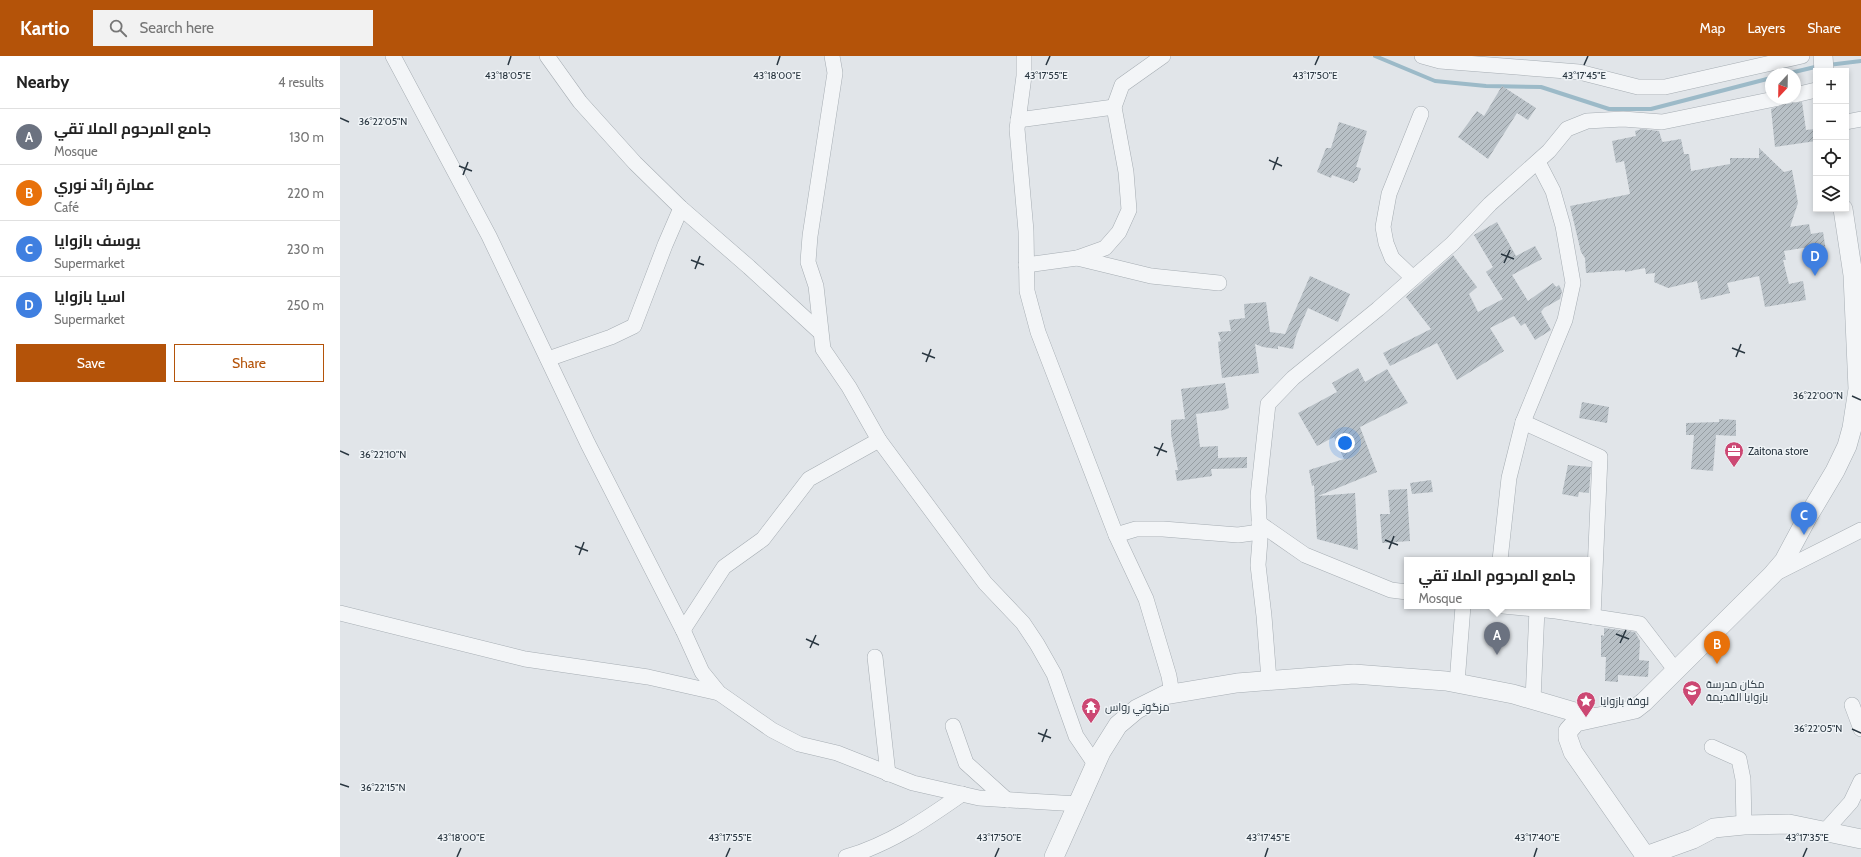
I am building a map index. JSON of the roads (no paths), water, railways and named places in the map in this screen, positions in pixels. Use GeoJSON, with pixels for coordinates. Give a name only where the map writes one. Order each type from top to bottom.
{"type":"FeatureCollection","features":[{"type":"Feature","properties":{"kind":"street"},"geometry":{"type":"LineString","coordinates":[[393,56],[489,236],[588,444],[683,630],[702,672],[719,693],[772,730],[799,744],[837,753],[913,783],[979,798],[1078,804]]}},
{"type":"Feature","properties":{"kind":"street"},"geometry":{"type":"LineString","coordinates":[[547,56],[580,102],[635,163],[681,208],[749,267],[820,332]]}},
{"type":"Feature","properties":{"kind":"street"},"geometry":{"type":"LineString","coordinates":[[832,56],[835,74],[810,236],[808,262],[816,286],[823,349],[849,387],[879,440],[985,584],[1023,624],[1054,674],[1076,736],[1096,764]]}},
{"type":"Feature","properties":{"kind":"street"},"geometry":{"type":"LineString","coordinates":[[1024,56],[1024,76],[1017,129],[1026,231],[1027,291],[1038,332],[1116,535],[1146,599],[1169,676],[1172,694]]}},
{"type":"Feature","properties":{"kind":"street"},"geometry":{"type":"LineString","coordinates":[[1026,265],[1077,258],[1105,248],[1119,232],[1129,210],[1126,172],[1114,107],[1122,85],[1163,56]]}},
{"type":"Feature","properties":{"kind":"street"},"geometry":{"type":"LineString","coordinates":[[1422,56],[1440,61],[1579,72],[1638,87],[1665,87],[1802,56]]}},
{"type":"Feature","properties":{"kind":"street"},"geometry":{"type":"LineString","coordinates":[[1823,56],[1824,68]]}},
{"type":"Feature","properties":{"kind":"street"},"geometry":{"type":"LineString","coordinates":[[1801,94],[1813,91]]}},
{"type":"Feature","properties":{"kind":"street"},"geometry":{"type":"LineString","coordinates":[[1269,680],[1258,565],[1258,496],[1268,404],[1293,378],[1414,278],[1452,244],[1490,204],[1538,162],[1567,130],[1587,121],[1622,119],[1662,122],[1765,101]]}},
{"type":"Feature","properties":{"kind":"street"},"geometry":{"type":"LineString","coordinates":[[1018,120],[1114,107]]}},
{"type":"Feature","properties":{"kind":"street"},"geometry":{"type":"LineString","coordinates":[[1414,278],[1392,258],[1386,243],[1383,227],[1390,194],[1421,114]]}},
{"type":"Feature","properties":{"kind":"street"},"geometry":{"type":"LineString","coordinates":[[1849,121],[1861,119]]}},
{"type":"Feature","properties":{"kind":"street"},"geometry":{"type":"LineString","coordinates":[[1500,557],[1509,478],[1523,422],[1565,320],[1573,283],[1564,226],[1553,191],[1538,162]]}},
{"type":"Feature","properties":{"kind":"street"},"geometry":{"type":"LineString","coordinates":[[548,359],[611,337],[634,326],[681,208]]}},
{"type":"Feature","properties":{"kind":"street"},"geometry":{"type":"LineString","coordinates":[[1844,212],[1857,274],[1858,400],[1847,446],[1784,562],[1772,575],[1644,702],[1635,708],[1576,722],[1568,731],[1568,738],[1573,752],[1646,857],[1694,839],[1714,828],[1744,825],[1789,824],[1861,838]]}},
{"type":"Feature","properties":{"kind":"street"},"geometry":{"type":"LineString","coordinates":[[1077,258],[1151,276],[1219,283]]}},
{"type":"Feature","properties":{"kind":"street"},"geometry":{"type":"LineString","coordinates":[[1523,422],[1600,457],[1593,617]]}},
{"type":"Feature","properties":{"kind":"street"},"geometry":{"type":"LineString","coordinates":[[683,630],[724,567],[763,539],[791,500],[810,479],[879,440]]}},
{"type":"Feature","properties":{"kind":"street"},"geometry":{"type":"LineString","coordinates":[[1116,535],[1136,529],[1163,529],[1238,535],[1259,527]]}},
{"type":"Feature","properties":{"kind":"street"},"geometry":{"type":"LineString","coordinates":[[1259,527],[1305,555],[1391,590],[1404,592]]}},
{"type":"Feature","properties":{"kind":"street"},"geometry":{"type":"LineString","coordinates":[[1772,575],[1861,530]]}},
{"type":"Feature","properties":{"kind":"street"},"geometry":{"type":"LineString","coordinates":[[1457,683],[1463,609]]}},
{"type":"Feature","properties":{"kind":"street"},"geometry":{"type":"LineString","coordinates":[[1533,700],[1537,609],[1640,624],[1676,671]]}},
{"type":"Feature","properties":{"kind":"street"},"geometry":{"type":"LineString","coordinates":[[340,613],[524,659],[648,678],[719,693]]}},
{"type":"Feature","properties":{"kind":"street"},"geometry":{"type":"LineString","coordinates":[[875,657],[888,774]]}},
{"type":"Feature","properties":{"kind":"street"},"geometry":{"type":"LineString","coordinates":[[1057,856],[1096,764],[1118,725],[1128,715],[1149,702],[1172,694],[1200,688],[1269,680],[1354,674],[1457,683],[1533,700],[1592,717]]}},
{"type":"Feature","properties":{"kind":"street"},"geometry":{"type":"LineString","coordinates":[[1852,705],[1861,729]]}},
{"type":"Feature","properties":{"kind":"street"},"geometry":{"type":"LineString","coordinates":[[952,726],[966,763],[1007,800]]}},
{"type":"Feature","properties":{"kind":"street"},"geometry":{"type":"LineString","coordinates":[[1712,747],[1739,759],[1743,779],[1744,825]]}},
{"type":"Feature","properties":{"kind":"street"},"geometry":{"type":"LineString","coordinates":[[1824,831],[1851,802],[1861,781]]}},
{"type":"Feature","properties":{"kind":"street"},"geometry":{"type":"LineString","coordinates":[[846,857],[869,850],[905,833],[962,794]]}},
{"type":"Feature","properties":{"kind":"waterway"},"geometry":{"type":"LineString","coordinates":[[1375,56],[1435,81],[1486,86],[1541,87],[1609,109],[1651,109],[1765,80]]}},
{"type":"Feature","properties":{"kind":"waterway"},"geometry":{"type":"LineString","coordinates":[[1828,65],[1861,61]]}},
{"type":"Feature","properties":{"kind":"waterway"},"geometry":{"type":"LineString","coordinates":[[1801,70],[1819,66]]}},
{"type":"Feature","properties":{"kind":"place","name":"اسيا بازوايا"},"geometry":{"type":"Point","coordinates":[1815,276]}},
{"type":"Feature","properties":{"kind":"place","name":"Zaitona store"},"geometry":{"type":"Point","coordinates":[1734,468]}},
{"type":"Feature","properties":{"kind":"place","name":"يوسف بازوايا"},"geometry":{"type":"Point","coordinates":[1804,535]}},
{"type":"Feature","properties":{"kind":"place","name":"جامع المرحوم الملا تقي"},"geometry":{"type":"Point","coordinates":[1497,655]}},
{"type":"Feature","properties":{"kind":"place","name":"عمارة رائد نوري"},"geometry":{"type":"Point","coordinates":[1717,664]}},
{"type":"Feature","properties":{"kind":"place","name":"مكان مدرسة بازوايا القديمة"},"geometry":{"type":"Point","coordinates":[1692,707]}},
{"type":"Feature","properties":{"kind":"place","name":"لوفة بازوايا"},"geometry":{"type":"Point","coordinates":[1586,718]}},
{"type":"Feature","properties":{"kind":"place","name":"مزگوتي رواس"},"geometry":{"type":"Point","coordinates":[1091,724]}}]}
